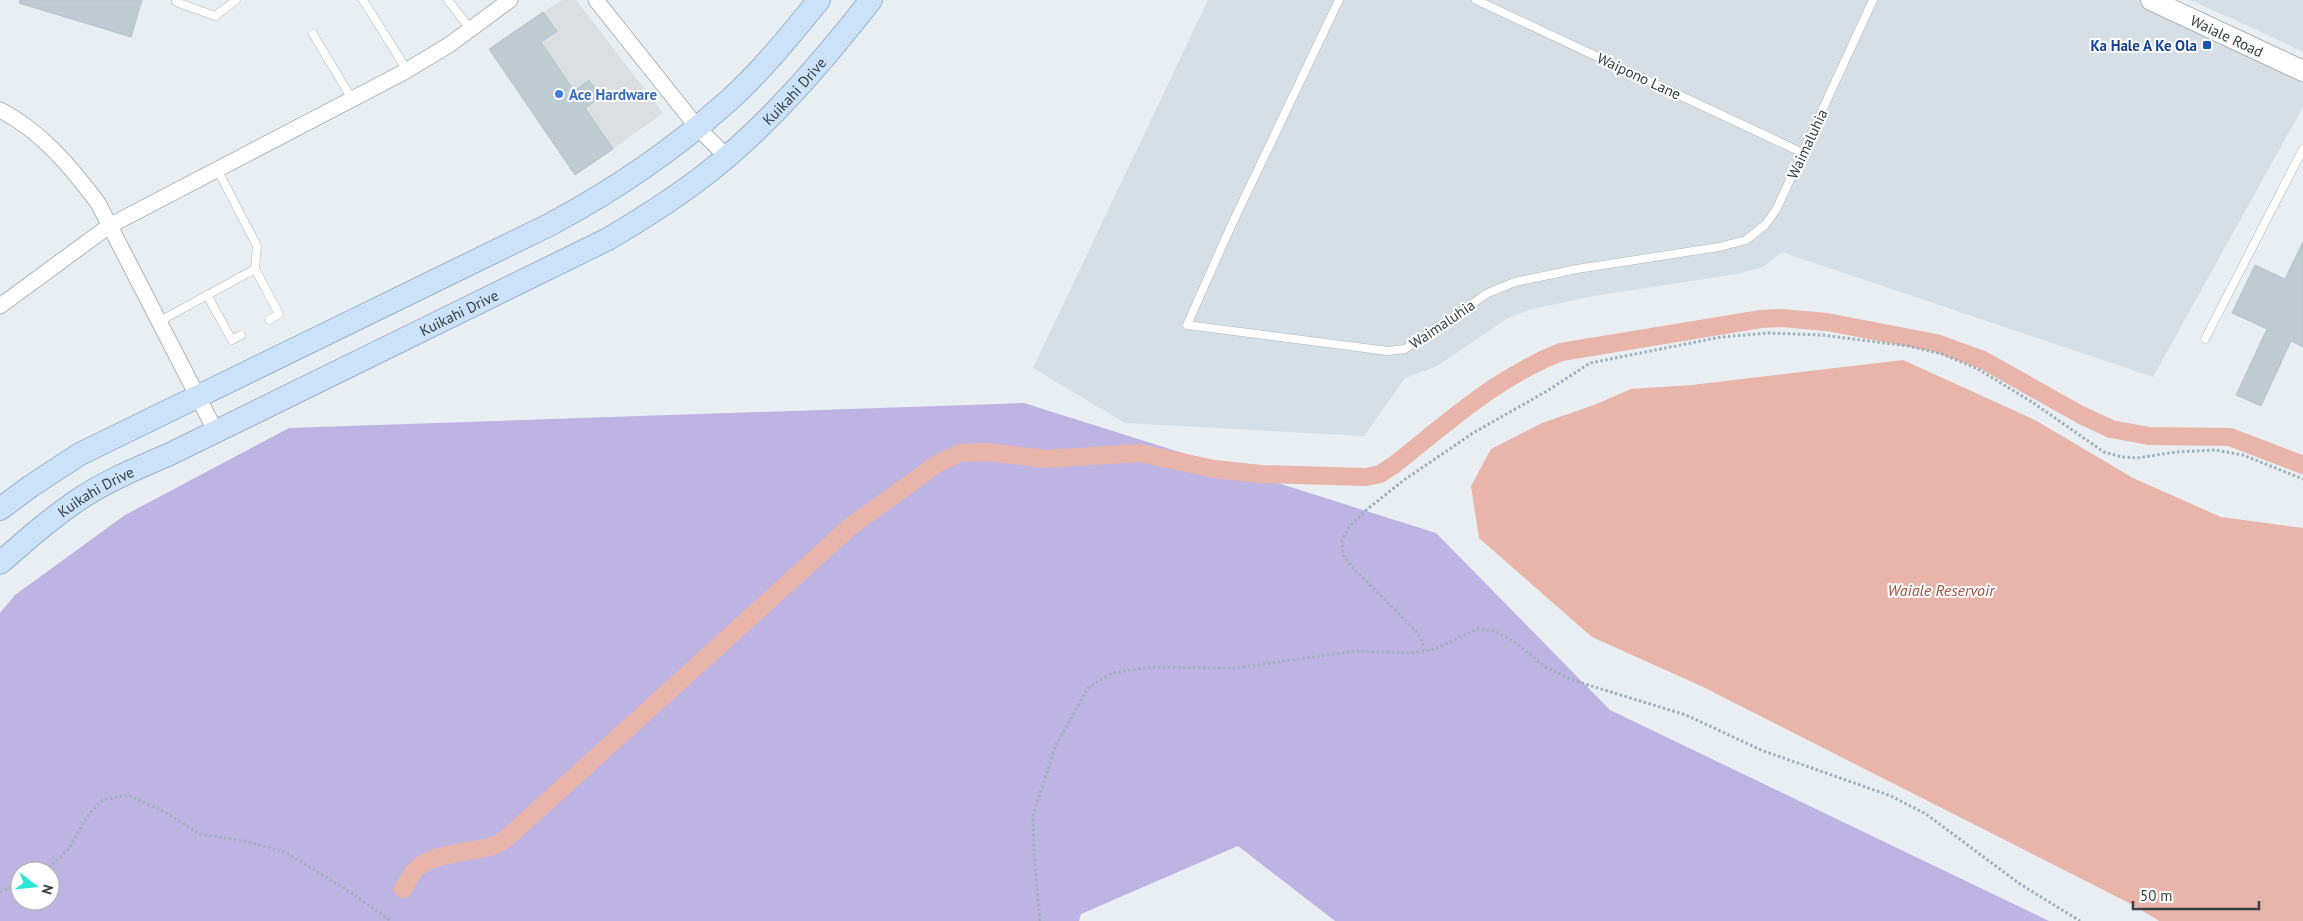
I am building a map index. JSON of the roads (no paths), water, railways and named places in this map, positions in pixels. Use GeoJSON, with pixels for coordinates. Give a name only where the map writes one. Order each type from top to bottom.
{"type":"FeatureCollection","features":[{"type":"Feature","properties":{"kind":"main road"},"geometry":{"type":"LineString","coordinates":[[0,509],[80,454],[549,225],[600,198],[651,165],[728,101],[769,60],[819,0]]}},
{"type":"Feature","properties":{"kind":"main road","name":"Kuikahi Drive"},"geometry":{"type":"LineString","coordinates":[[0,563],[43,526],[78,500],[111,481],[216,432],[608,239],[655,212],[708,173],[805,80],[871,0]]}},
{"type":"Feature","properties":{"kind":"street"},"geometry":{"type":"LineString","coordinates":[[0,306],[109,226],[407,70],[471,30],[510,0]]}},
{"type":"Feature","properties":{"kind":"street"},"geometry":{"type":"LineString","coordinates":[[596,0],[697,127],[726,156]]}},
{"type":"Feature","properties":{"kind":"street","name":"Waiale Road"},"geometry":{"type":"LineString","coordinates":[[2150,0],[2303,70]]}},
{"type":"Feature","properties":{"kind":"street"},"geometry":{"type":"LineString","coordinates":[[0,110],[16,118],[43,139],[73,171],[98,203],[216,432]]}},
{"type":"Feature","properties":{"kind":"lane"},"geometry":{"type":"LineString","coordinates":[[176,0],[176,2],[215,16],[236,0]]}},
{"type":"Feature","properties":{"kind":"lane"},"geometry":{"type":"LineString","coordinates":[[363,0],[407,70]]}},
{"type":"Feature","properties":{"kind":"lane"},"geometry":{"type":"LineString","coordinates":[[448,0],[471,30]]}},
{"type":"Feature","properties":{"kind":"lane","name":"Waimaluhia"},"geometry":{"type":"LineString","coordinates":[[1339,0],[1231,226],[1187,325],[1388,351],[1405,349],[1488,293],[1515,282],[1577,269],[1719,247],[1746,240],[1765,225],[1776,210],[1872,0]]}},
{"type":"Feature","properties":{"kind":"lane","name":"Waipono Lane"},"geometry":{"type":"LineString","coordinates":[[1476,0],[1803,153]]}},
{"type":"Feature","properties":{"kind":"lane"},"geometry":{"type":"LineString","coordinates":[[313,34],[352,99]]}},
{"type":"Feature","properties":{"kind":"lane"},"geometry":{"type":"LineString","coordinates":[[2205,339],[2303,150]]}},
{"type":"Feature","properties":{"kind":"lane"},"geometry":{"type":"LineString","coordinates":[[217,169],[257,246],[255,269],[279,314],[269,320]]}},
{"type":"Feature","properties":{"kind":"lane"},"geometry":{"type":"LineString","coordinates":[[160,321],[255,269]]}},
{"type":"Feature","properties":{"kind":"lane"},"geometry":{"type":"LineString","coordinates":[[207,295],[232,340],[240,335]]}},
{"type":"Feature","properties":{"kind":"lane"},"geometry":{"type":"LineString","coordinates":[[260,300],[269,296]]}},
{"type":"Feature","properties":{"kind":"lane"},"geometry":{"type":"LineString","coordinates":[[221,322],[230,317]]}},
{"type":"Feature","properties":{"kind":"water","name":"Waiale Reservoir"},"geometry":{"type":"Polygon","coordinates":[[[1903,360],[2035,420],[2133,478],[2221,517],[2303,528],[2303,921],[2159,921],[2131,904],[1701,686],[1592,637],[1479,538],[1471,486],[1491,449],[1542,423],[1594,405],[1631,389],[1692,385],[1903,360]]]}},
{"type":"Feature","properties":{"kind":"waterway"},"geometry":{"type":"LineString","coordinates":[[403,889],[414,871],[431,860],[489,847],[498,844],[508,837],[851,526],[937,464],[960,453],[988,452],[1045,459],[1140,453],[1214,469],[1261,474],[1366,477],[1380,474],[1394,465],[1453,417],[1515,374],[1561,352],[1761,319],[1782,318],[1827,322],[1936,343],[1983,360],[2081,415],[2111,429],[2149,436],[2230,437],[2303,465]]}},
{"type":"Feature","properties":{"kind":"place","name":"Ka Hale A Ke Ola"},"geometry":{"type":"Point","coordinates":[2207,45]}},
{"type":"Feature","properties":{"kind":"place","name":"Ace Hardware"},"geometry":{"type":"Point","coordinates":[559,94]}}]}
